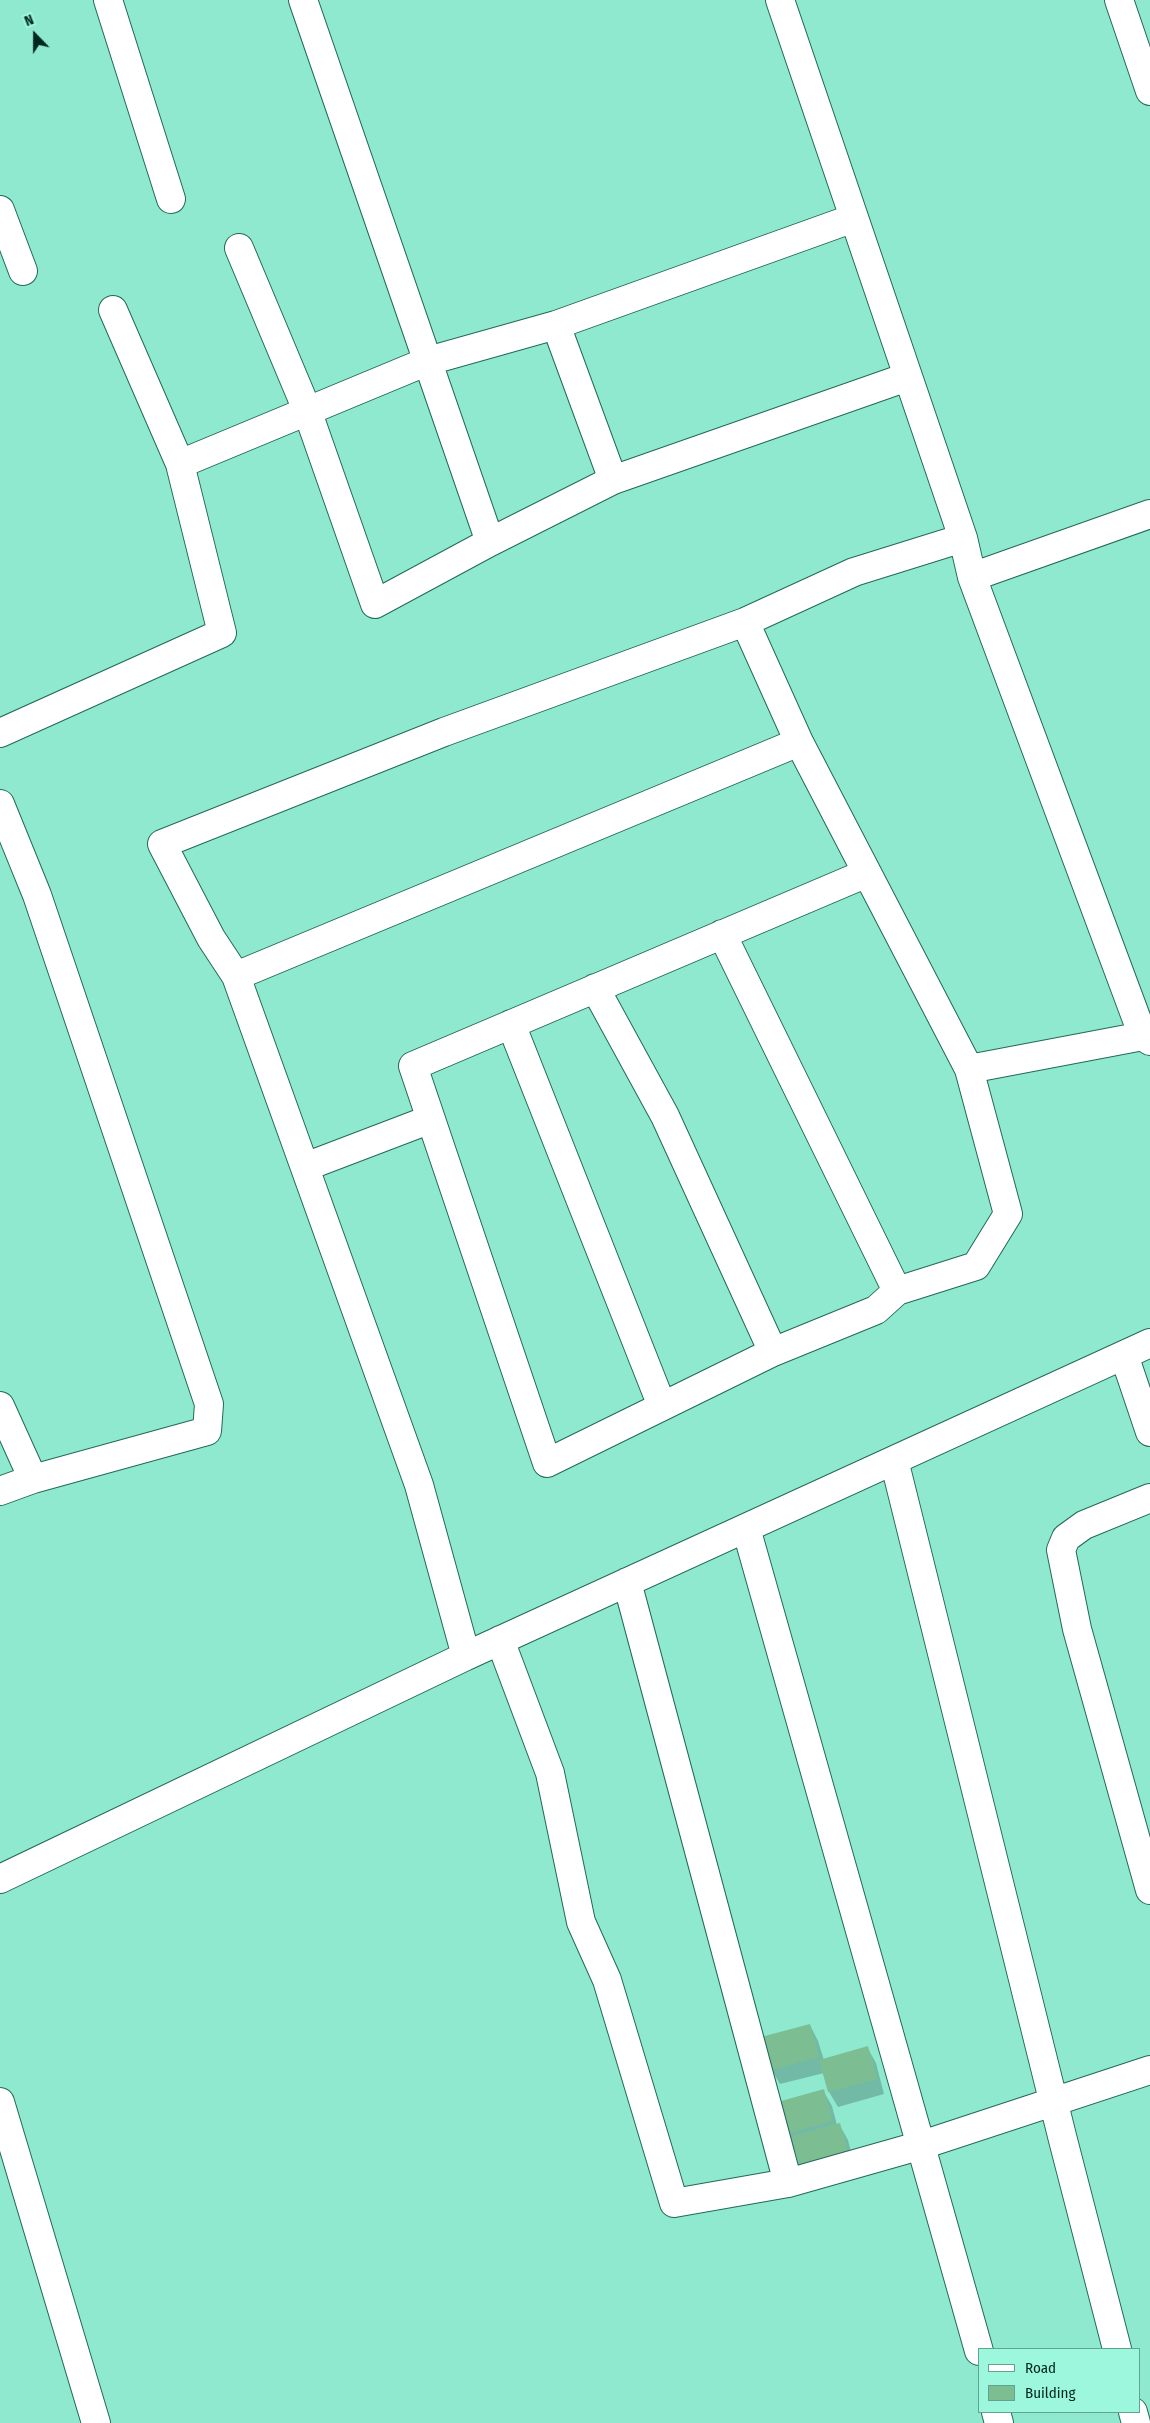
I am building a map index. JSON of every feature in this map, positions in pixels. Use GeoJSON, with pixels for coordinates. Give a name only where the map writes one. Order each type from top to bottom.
{"type":"FeatureCollection","features":[{"type":"Feature","properties":{"kind":"street"},"geometry":{"type":"LineString","coordinates":[[108,0],[171,199]]}},
{"type":"Feature","properties":{"kind":"street"},"geometry":{"type":"LineString","coordinates":[[304,0],[490,542]]}},
{"type":"Feature","properties":{"kind":"street"},"geometry":{"type":"LineString","coordinates":[[780,0],[963,538],[972,577],[1146,1038],[969,1069]]}},
{"type":"Feature","properties":{"kind":"street"},"geometry":{"type":"LineString","coordinates":[[1119,0],[1150,91]]}},
{"type":"Feature","properties":{"kind":"street"},"geometry":{"type":"LineString","coordinates":[[0,210],[23,271]]}},
{"type":"Feature","properties":{"kind":"street"},"geometry":{"type":"LineString","coordinates":[[180,464],[306,410],[428,361],[556,325],[854,218]]}},
{"type":"Feature","properties":{"kind":"street"},"geometry":{"type":"LineString","coordinates":[[239,248],[306,410],[375,604],[490,542],[613,480],[908,377]]}},
{"type":"Feature","properties":{"kind":"street"},"geometry":{"type":"LineString","coordinates":[[0,733],[222,633],[180,464],[113,310]]}},
{"type":"Feature","properties":{"kind":"street"},"geometry":{"type":"LineString","coordinates":[[556,325],[613,480]]}},
{"type":"Feature","properties":{"kind":"street"},"geometry":{"type":"LineString","coordinates":[[972,577],[1150,514]]}},
{"type":"Feature","properties":{"kind":"street"},"geometry":{"type":"LineString","coordinates":[[466,1656],[419,1485],[236,976],[211,938],[162,844],[444,732],[745,622],[854,572],[963,538]]}},
{"type":"Feature","properties":{"kind":"street"},"geometry":{"type":"LineString","coordinates":[[745,622],[799,742],[969,1069],[1008,1214],[976,1266],[897,1291],[876,1310],[773,1352],[547,1463],[414,1066],[867,873]]}},
{"type":"Feature","properties":{"kind":"street"},"geometry":{"type":"LineString","coordinates":[[236,976],[799,742]]}},
{"type":"Feature","properties":{"kind":"street"},"geometry":{"type":"LineString","coordinates":[[0,804],[37,896],[209,1404],[207,1431],[33,1479],[0,1491]]}},
{"type":"Feature","properties":{"kind":"street"},"geometry":{"type":"LineString","coordinates":[[722,934],[897,1291]]}},
{"type":"Feature","properties":{"kind":"street"},"geometry":{"type":"LineString","coordinates":[[595,988],[664,1116],[773,1352]]}},
{"type":"Feature","properties":{"kind":"street"},"geometry":{"type":"LineString","coordinates":[[510,1024],[662,1406]]}},
{"type":"Feature","properties":{"kind":"street"},"geometry":{"type":"LineString","coordinates":[[305,1167],[431,1119]]}},
{"type":"Feature","properties":{"kind":"street"},"geometry":{"type":"LineString","coordinates":[[0,1879],[500,1640],[1150,1343]]}},
{"type":"Feature","properties":{"kind":"street"},"geometry":{"type":"LineString","coordinates":[[1124,1355],[1150,1432]]}},
{"type":"Feature","properties":{"kind":"street"},"geometry":{"type":"LineString","coordinates":[[0,1406],[33,1479]]}},
{"type":"Feature","properties":{"kind":"street"},"geometry":{"type":"LineString","coordinates":[[894,1460],[1117,2348]]}},
{"type":"Feature","properties":{"kind":"street"},"geometry":{"type":"LineString","coordinates":[[1150,1498],[1084,1525],[1066,1538],[1061,1550],[1077,1629],[1150,1890]]}},
{"type":"Feature","properties":{"kind":"street"},"geometry":{"type":"LineString","coordinates":[[746,1528],[978,2348]]}},
{"type":"Feature","properties":{"kind":"street"},"geometry":{"type":"LineString","coordinates":[[627,1582],[788,2183]]}},
{"type":"Feature","properties":{"kind":"street"},"geometry":{"type":"LineString","coordinates":[[500,1640],[550,1773],[580,1922],[607,1980],[674,2203],[788,2183],[922,2146],[1150,2070]]}},
{"type":"Feature","properties":{"kind":"street"},"geometry":{"type":"LineString","coordinates":[[0,2102],[96,2423]]}},
{"type":"Feature","properties":{"kind":"building"},"geometry":{"type":"Polygon","coordinates":[[[810,2024],[819,2057],[770,2070],[761,2037],[810,2024]]]}},
{"type":"Feature","properties":{"kind":"building"},"geometry":{"type":"Polygon","coordinates":[[[868,2046],[877,2079],[828,2092],[819,2060],[868,2046]]]}},
{"type":"Feature","properties":{"kind":"building"},"geometry":{"type":"Polygon","coordinates":[[[824,2089],[832,2121],[783,2135],[774,2103],[824,2089]]]}},
{"type":"Feature","properties":{"kind":"building"},"geometry":{"type":"Polygon","coordinates":[[[840,2123],[849,2156],[800,2169],[791,2137],[840,2123]]]}}]}
